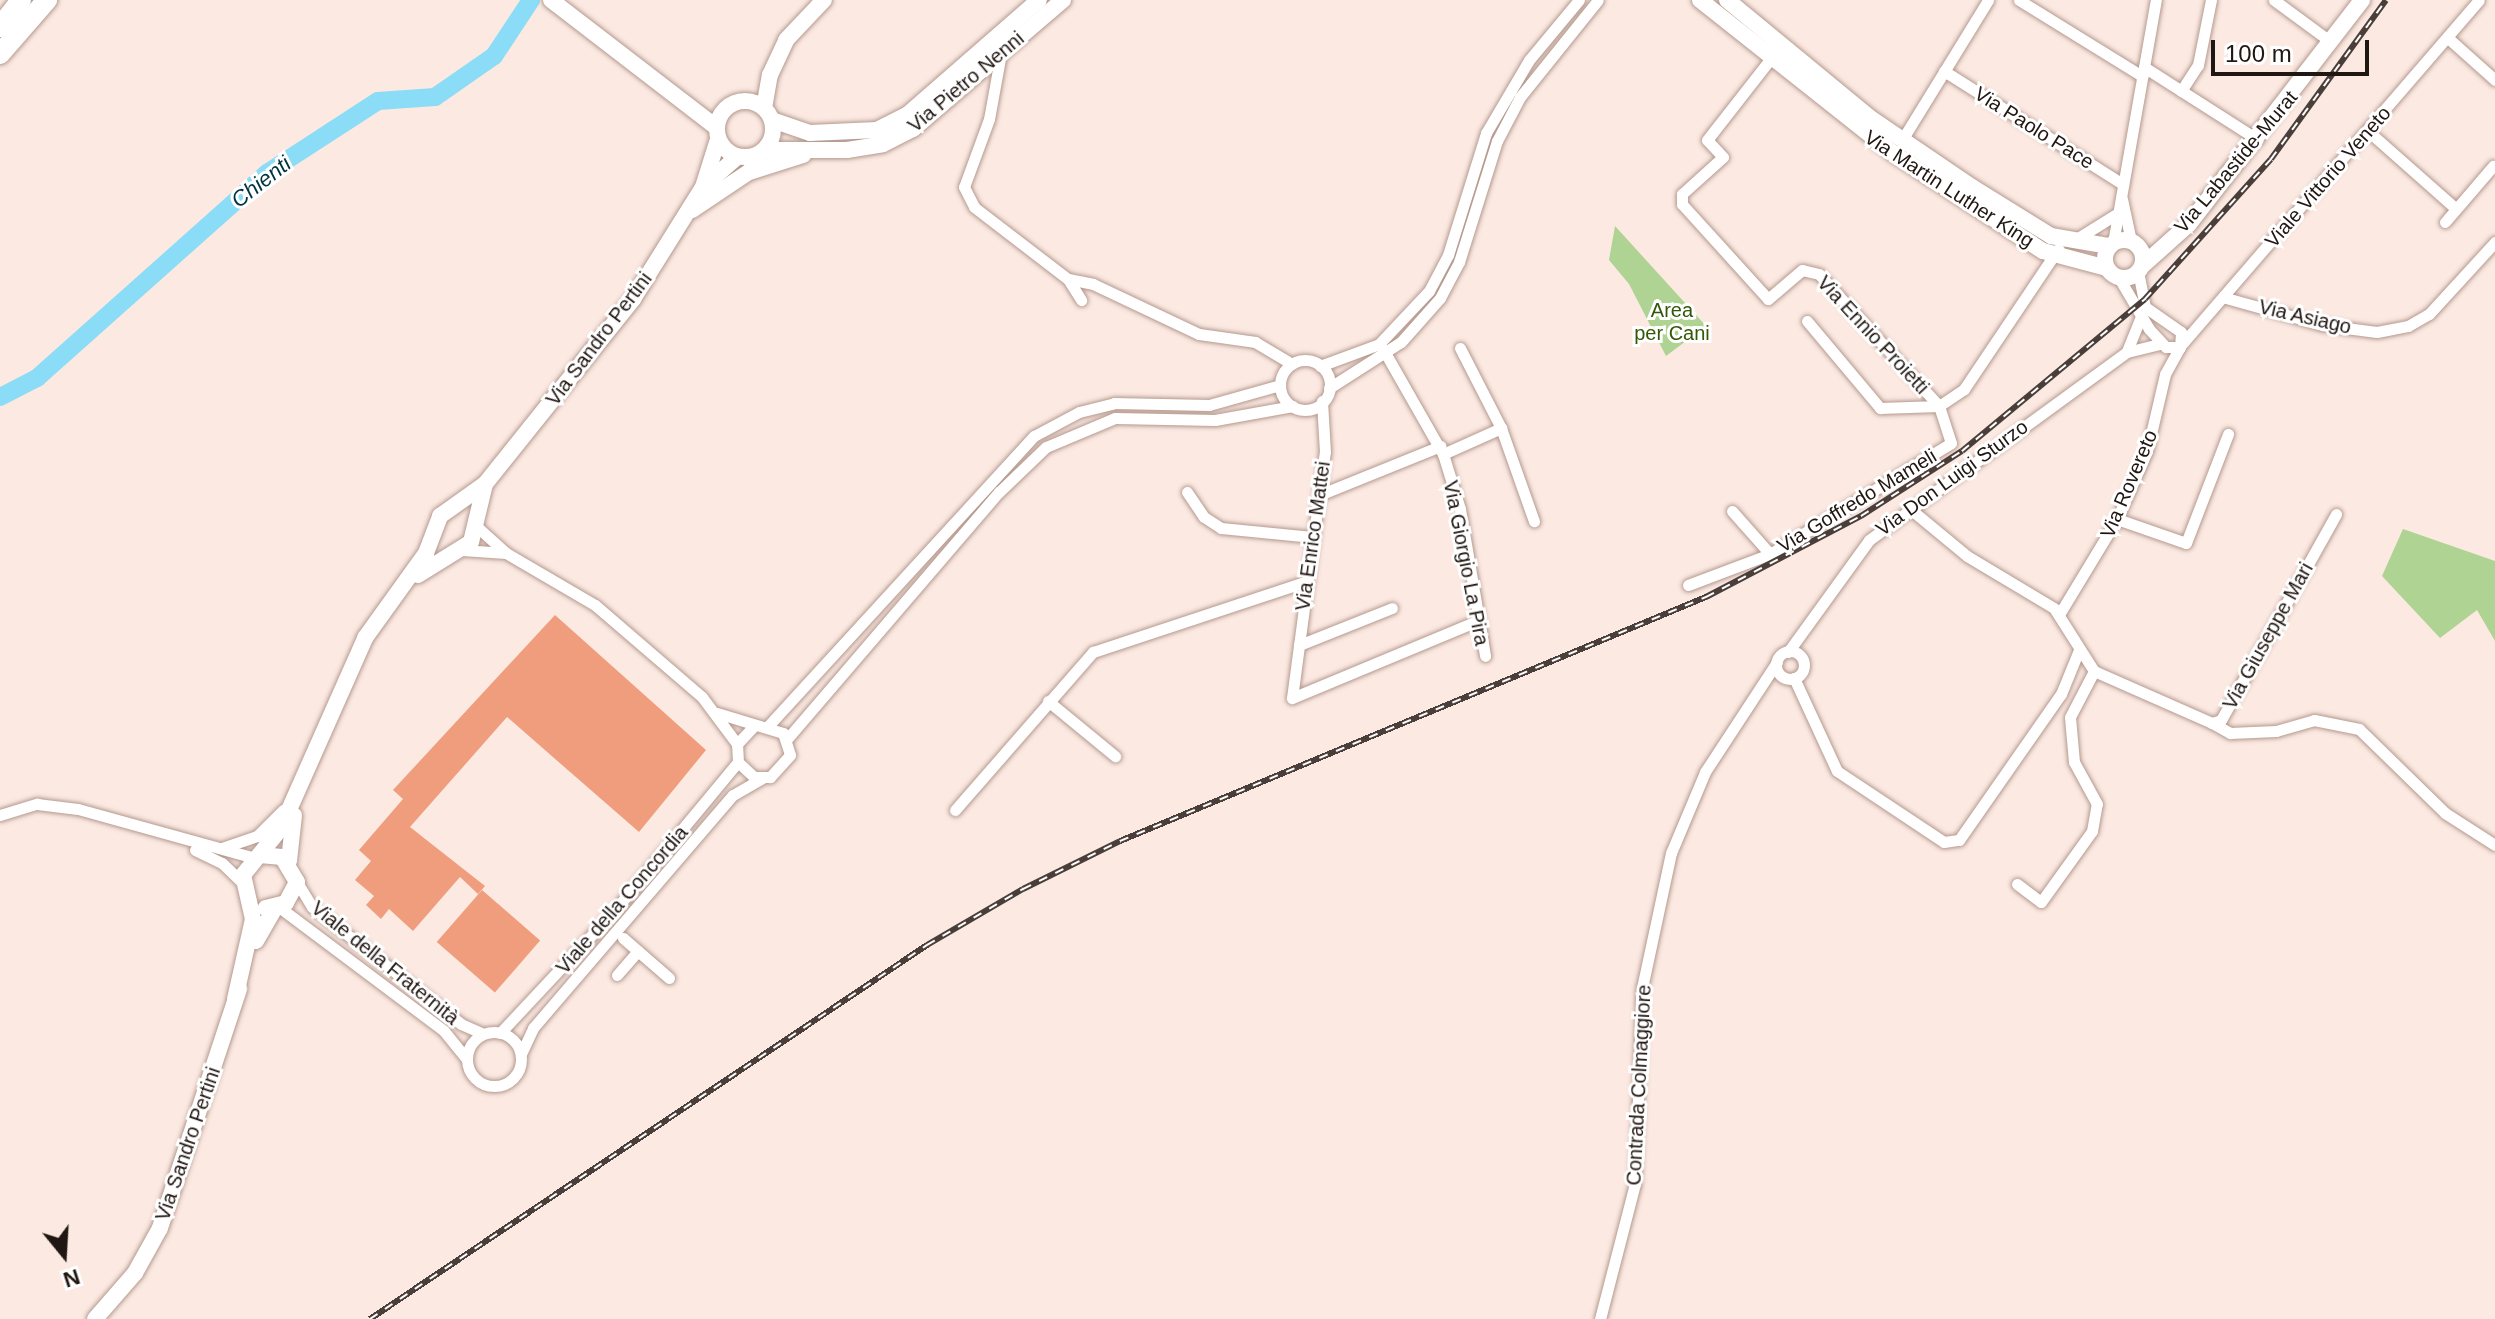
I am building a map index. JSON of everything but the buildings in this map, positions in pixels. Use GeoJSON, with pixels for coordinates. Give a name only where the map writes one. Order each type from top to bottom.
{"type":"FeatureCollection","features":[{"type":"Feature","properties":{"kind":"highway"},"geometry":{"type":"LineString","coordinates":[[0,27],[21,0]]}},
{"type":"Feature","properties":{"kind":"highway"},"geometry":{"type":"LineString","coordinates":[[0,47],[37,0]]}},
{"type":"Feature","properties":{"kind":"highway"},"geometry":{"type":"LineString","coordinates":[[0,54],[47,0]]}},
{"type":"Feature","properties":{"kind":"main road"},"geometry":{"type":"LineString","coordinates":[[551,0],[689,100],[737,157],[765,150],[770,75],[786,40],[824,0]]}},
{"type":"Feature","properties":{"kind":"main road","name":"Via Pietro Nenni"},"geometry":{"type":"LineString","coordinates":[[996,46],[1039,0]]}},
{"type":"Feature","properties":{"kind":"main road","name":"Via Pietro Nenni"},"geometry":{"type":"LineString","coordinates":[[768,114],[810,133],[877,130],[942,92],[996,46],[1063,0]]}},
{"type":"Feature","properties":{"kind":"main road","name":"Via Martin Luther King"},"geometry":{"type":"LineString","coordinates":[[1700,0],[1771,58],[1809,78],[2059,247],[2111,244]]}},
{"type":"Feature","properties":{"kind":"main road","name":"Via Martin Luther King"},"geometry":{"type":"LineString","coordinates":[[1727,0],[1882,145],[2059,247],[2113,273]]}},
{"type":"Feature","properties":{"kind":"main road","name":"Via Labastide-Murat"},"geometry":{"type":"LineString","coordinates":[[2140,269],[2258,140],[2362,0]]}},
{"type":"Feature","properties":{"kind":"main road"},"geometry":{"type":"LineString","coordinates":[[717,133],[736,104],[770,75]]}},
{"type":"Feature","properties":{"kind":"main road","name":"Via Pietro Nenni"},"geometry":{"type":"LineString","coordinates":[[765,150],[832,149],[883,144],[913,129],[942,92]]}},
{"type":"Feature","properties":{"kind":"main road"},"geometry":{"type":"LineString","coordinates":[[689,100],[736,104],[768,114]]}},
{"type":"Feature","properties":{"kind":"main road","name":"Via Sandro Pertini"},"geometry":{"type":"LineString","coordinates":[[703,187],[717,133]]}},
{"type":"Feature","properties":{"kind":"main road"},"geometry":{"type":"LineString","coordinates":[[685,216],[749,172],[832,149]]}},
{"type":"Feature","properties":{"kind":"main road","name":"Via Sandro Pertini"},"geometry":{"type":"LineString","coordinates":[[95,1319],[135,1273],[160,1228],[235,999],[253,919],[245,890],[257,857],[295,800],[342,680],[434,534],[436,521],[485,484],[633,299],[703,187],[737,157]]}},
{"type":"Feature","properties":{"kind":"main road"},"geometry":{"type":"LineString","coordinates":[[2111,244],[2113,273],[2140,269],[2134,243]]}},
{"type":"Feature","properties":{"kind":"main road","name":"Via Labastide-Murat"},"geometry":{"type":"LineString","coordinates":[[2111,244],[2164,246]]}},
{"type":"Feature","properties":{"kind":"main road","name":"Via Sandro Pertini"},"geometry":{"type":"LineString","coordinates":[[399,593],[474,537],[473,523],[485,484]]}},
{"type":"Feature","properties":{"kind":"main road"},"geometry":{"type":"LineString","coordinates":[[452,510],[473,523]]}},
{"type":"Feature","properties":{"kind":"main road"},"geometry":{"type":"LineString","coordinates":[[434,534],[439,545],[459,551]]}},
{"type":"Feature","properties":{"kind":"main road","name":"Via Sandro Pertini"},"geometry":{"type":"LineString","coordinates":[[235,999],[277,907],[297,882],[289,861],[295,800]]}},
{"type":"Feature","properties":{"kind":"main road"},"geometry":{"type":"LineString","coordinates":[[257,857],[289,861]]}},
{"type":"Feature","properties":{"kind":"main road"},"geometry":{"type":"LineString","coordinates":[[245,890],[277,907]]}},
{"type":"Feature","properties":{"kind":"street"},"geometry":{"type":"LineString","coordinates":[[1068,279],[1093,284],[1199,334],[1255,342],[1270,354],[1292,364],[1320,366],[1383,349],[1429,291],[1448,255],[1486,133],[1555,27],[1579,0]]}},
{"type":"Feature","properties":{"kind":"street"},"geometry":{"type":"LineString","coordinates":[[521,1054],[500,1033],[483,1034],[467,1059],[476,1080],[499,1086],[518,1072],[521,1054],[533,1028],[733,795],[787,763],[787,739],[999,492],[1046,447],[1115,418],[1215,420],[1322,401],[1329,388],[1383,349],[1440,298],[1459,262],[1497,141],[1520,97],[1566,35],[1598,0]]}},
{"type":"Feature","properties":{"kind":"street"},"geometry":{"type":"LineString","coordinates":[[1902,140],[1988,0]]}},
{"type":"Feature","properties":{"kind":"street"},"geometry":{"type":"LineString","coordinates":[[2019,0],[2181,91],[2258,140]]}},
{"type":"Feature","properties":{"kind":"street"},"geometry":{"type":"LineString","coordinates":[[2111,244],[2156,0]]}},
{"type":"Feature","properties":{"kind":"street"},"geometry":{"type":"LineString","coordinates":[[2181,91],[2198,65],[2211,0]]}},
{"type":"Feature","properties":{"kind":"street"},"geometry":{"type":"LineString","coordinates":[[2274,0],[2331,42]]}},
{"type":"Feature","properties":{"kind":"street","name":"Viale Vittorio Veneto"},"geometry":{"type":"LineString","coordinates":[[2181,345],[2209,318],[2479,0]]}},
{"type":"Feature","properties":{"kind":"street"},"geometry":{"type":"LineString","coordinates":[[1555,27],[1566,35]]}},
{"type":"Feature","properties":{"kind":"street"},"geometry":{"type":"LineString","coordinates":[[2448,38],[2495,80]]}},
{"type":"Feature","properties":{"kind":"street"},"geometry":{"type":"LineString","coordinates":[[996,46],[989,119],[969,162],[967,199],[1068,279],[1081,300]]}},
{"type":"Feature","properties":{"kind":"street","name":"Via Ennio Proietti"},"geometry":{"type":"LineString","coordinates":[[1771,58],[1707,140],[1723,157],[1680,199],[1768,299],[1802,270],[1819,274],[1939,406]]}},
{"type":"Feature","properties":{"kind":"street","name":"Via Paolo Pace"},"geometry":{"type":"LineString","coordinates":[[1944,71],[2123,184]]}},
{"type":"Feature","properties":{"kind":"street"},"geometry":{"type":"LineString","coordinates":[[2368,131],[2454,207]]}},
{"type":"Feature","properties":{"kind":"street"},"geometry":{"type":"LineString","coordinates":[[2445,222],[2454,207],[2493,166]]}},
{"type":"Feature","properties":{"kind":"street"},"geometry":{"type":"LineString","coordinates":[[2121,199],[2134,243]]}},
{"type":"Feature","properties":{"kind":"street"},"geometry":{"type":"LineString","coordinates":[[1807,321],[1880,408],[1939,406],[1964,389],[2059,247],[2093,233],[2115,215]]}},
{"type":"Feature","properties":{"kind":"street","name":"Via Asiago"},"geometry":{"type":"LineString","coordinates":[[2226,298],[2323,325],[2377,332],[2408,326],[2429,314],[2495,242]]}},
{"type":"Feature","properties":{"kind":"street"},"geometry":{"type":"LineString","coordinates":[[2113,273],[2140,319],[2162,343],[2181,345],[2177,327],[2145,307],[2140,269]]}},
{"type":"Feature","properties":{"kind":"street"},"geometry":{"type":"LineString","coordinates":[[2177,327],[2209,318]]}},
{"type":"Feature","properties":{"kind":"street"},"geometry":{"type":"LineString","coordinates":[[2127,352],[2140,319]]}},
{"type":"Feature","properties":{"kind":"street","name":"Via Don Luigi Sturzo"},"geometry":{"type":"LineString","coordinates":[[1672,849],[1705,772],[1765,687],[1777,662],[1806,631],[1855,554],[1909,508],[2127,352],[2162,343]]}},
{"type":"Feature","properties":{"kind":"street","name":"Via Rovereto"},"geometry":{"type":"LineString","coordinates":[[2060,613],[2117,519],[2147,451],[2165,374],[2181,345]]}},
{"type":"Feature","properties":{"kind":"street"},"geometry":{"type":"LineString","coordinates":[[1460,348],[1501,428],[1534,521]]}},
{"type":"Feature","properties":{"kind":"street","name":"Via Giorgio La Pira"},"geometry":{"type":"LineString","coordinates":[[1383,349],[1442,450],[1485,656]]}},
{"type":"Feature","properties":{"kind":"street"},"geometry":{"type":"LineString","coordinates":[[1270,354],[1280,382],[1296,407],[1320,428]]}},
{"type":"Feature","properties":{"kind":"street"},"geometry":{"type":"LineString","coordinates":[[769,725],[1034,436],[1079,412],[1114,403],[1209,405],[1280,382],[1292,364]]}},
{"type":"Feature","properties":{"kind":"street"},"geometry":{"type":"LineString","coordinates":[[1320,366],[1329,388]]}},
{"type":"Feature","properties":{"kind":"street","name":"Via Enrico Mattei"},"geometry":{"type":"LineString","coordinates":[[1322,401],[1320,428],[1325,452],[1305,582],[1292,698],[1479,620]]}},
{"type":"Feature","properties":{"kind":"street","name":"Via Goffredo Mameli"},"geometry":{"type":"LineString","coordinates":[[1688,585],[1770,554],[1951,443],[1939,406]]}},
{"type":"Feature","properties":{"kind":"street"},"geometry":{"type":"LineString","coordinates":[[1319,495],[1501,428]]}},
{"type":"Feature","properties":{"kind":"street"},"geometry":{"type":"LineString","coordinates":[[2117,519],[2186,543],[2228,434]]}},
{"type":"Feature","properties":{"kind":"street"},"geometry":{"type":"LineString","coordinates":[[1187,492],[1204,517],[1221,528],[1313,537]]}},
{"type":"Feature","properties":{"kind":"street"},"geometry":{"type":"LineString","coordinates":[[1909,508],[1967,556],[2060,613],[2094,671],[2070,717]]}},
{"type":"Feature","properties":{"kind":"street","name":"Via Goffredo Mameli"},"geometry":{"type":"LineString","coordinates":[[1732,511],[1770,554]]}},
{"type":"Feature","properties":{"kind":"street","name":"Via Giuseppe Mari"},"geometry":{"type":"LineString","coordinates":[[2094,671],[2212,723],[2221,720],[2336,514]]}},
{"type":"Feature","properties":{"kind":"street"},"geometry":{"type":"LineString","coordinates":[[473,523],[506,553],[595,605],[717,713],[737,744],[738,762],[762,778]]}},
{"type":"Feature","properties":{"kind":"street"},"geometry":{"type":"LineString","coordinates":[[459,551],[506,553]]}},
{"type":"Feature","properties":{"kind":"street"},"geometry":{"type":"LineString","coordinates":[[955,810],[1093,652],[1305,582]]}},
{"type":"Feature","properties":{"kind":"street","name":"Via Enrico Mattei"},"geometry":{"type":"LineString","coordinates":[[1299,645],[1392,608]]}},
{"type":"Feature","properties":{"kind":"street","name":"Via Don Luigi Sturzo"},"geometry":{"type":"LineString","coordinates":[[1791,678],[1803,669],[1801,656],[1806,631]]}},
{"type":"Feature","properties":{"kind":"street"},"geometry":{"type":"LineString","coordinates":[[1777,662],[1791,678],[1837,771],[1944,842],[1959,840],[2061,694],[2079,650]]}},
{"type":"Feature","properties":{"kind":"street"},"geometry":{"type":"LineString","coordinates":[[1788,652],[1801,656]]}},
{"type":"Feature","properties":{"kind":"street"},"geometry":{"type":"LineString","coordinates":[[1765,687],[1791,678]]}},
{"type":"Feature","properties":{"kind":"street"},"geometry":{"type":"LineString","coordinates":[[2061,694],[2071,694],[2076,702]]}},
{"type":"Feature","properties":{"kind":"street"},"geometry":{"type":"LineString","coordinates":[[2017,884],[2041,902],[2084,845],[2096,818],[2097,804],[2074,762],[2070,717],[2061,694]]}},
{"type":"Feature","properties":{"kind":"street"},"geometry":{"type":"LineString","coordinates":[[1048,701],[1115,756]]}},
{"type":"Feature","properties":{"kind":"street"},"geometry":{"type":"LineString","coordinates":[[717,713],[754,726],[769,725],[787,739]]}},
{"type":"Feature","properties":{"kind":"street"},"geometry":{"type":"LineString","coordinates":[[2212,723],[2230,733],[2276,731],[2314,720],[2359,729],[2445,813],[2495,845]]}},
{"type":"Feature","properties":{"kind":"street"},"geometry":{"type":"LineString","coordinates":[[737,744],[754,726]]}},
{"type":"Feature","properties":{"kind":"street","name":"Viale della Concordia"},"geometry":{"type":"LineString","coordinates":[[500,1033],[615,910],[738,762]]}},
{"type":"Feature","properties":{"kind":"street"},"geometry":{"type":"LineString","coordinates":[[215,848],[237,845],[269,827],[307,768]]}},
{"type":"Feature","properties":{"kind":"street"},"geometry":{"type":"LineString","coordinates":[[0,815],[37,804],[78,809],[177,841],[257,857]]}},
{"type":"Feature","properties":{"kind":"street"},"geometry":{"type":"LineString","coordinates":[[177,841],[222,863],[245,890]]}},
{"type":"Feature","properties":{"kind":"street","name":"Contrada Colmaggiore"},"geometry":{"type":"LineString","coordinates":[[1600,1319],[1635,1184],[1642,988],[1672,849]]}},
{"type":"Feature","properties":{"kind":"street","name":"Viale della Fraternità"},"geometry":{"type":"LineString","coordinates":[[297,882],[323,916],[483,1034]]}},
{"type":"Feature","properties":{"kind":"street","name":"Viale della Fraternità"},"geometry":{"type":"LineString","coordinates":[[277,907],[444,1031],[467,1059]]}},
{"type":"Feature","properties":{"kind":"street"},"geometry":{"type":"LineString","coordinates":[[623,938],[631,954],[669,978]]}},
{"type":"Feature","properties":{"kind":"street"},"geometry":{"type":"LineString","coordinates":[[617,975],[631,954]]}},
{"type":"Feature","properties":{"kind":"green space","name":"Area per Cani"},"geometry":{"type":"Polygon","coordinates":[[[1615,226],[1706,326],[1666,356],[1629,284],[1609,260],[1615,226]]]}},
{"type":"Feature","properties":{"kind":"green space"},"geometry":{"type":"Polygon","coordinates":[[[2403,529],[2495,561],[2495,641],[2477,610],[2440,638],[2382,576],[2403,529]]]}},
{"type":"Feature","properties":{"kind":"waterway","name":"Chienti"},"geometry":{"type":"LineString","coordinates":[[0,397],[37,378],[267,173],[378,101],[435,97],[494,56],[531,0]]}},
{"type":"Feature","properties":{"kind":"railway"},"geometry":{"type":"LineString","coordinates":[[370,1319],[927,945],[1023,889],[1120,841],[1706,597],[1861,516],[1962,451],[2145,299],[2271,159],[2386,0]]}}]}
